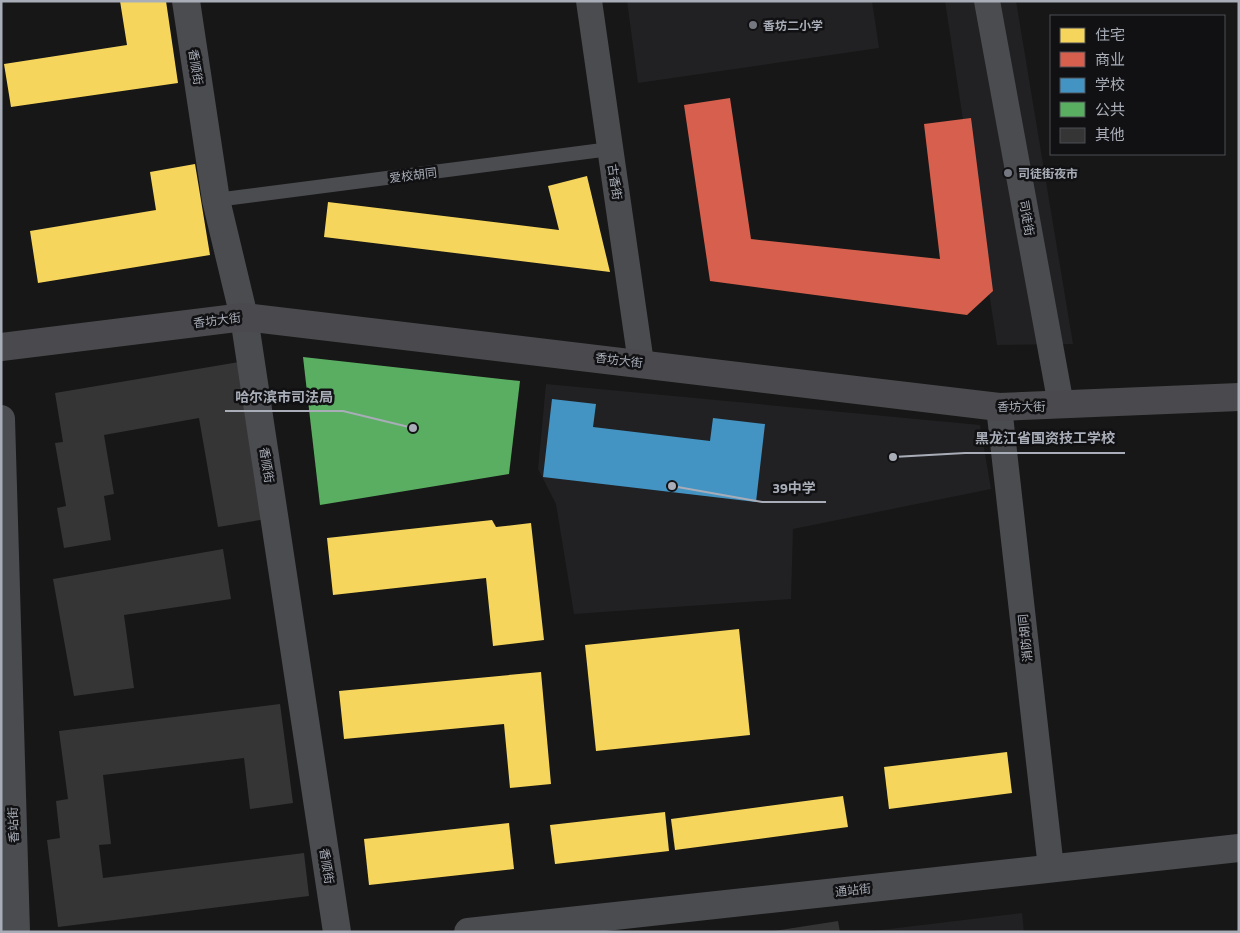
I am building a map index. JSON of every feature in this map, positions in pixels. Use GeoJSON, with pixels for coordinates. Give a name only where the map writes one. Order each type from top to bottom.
{"type":"FeatureCollection","features":[{"type":"Feature","properties":{"kind":"main road","name":"香坊大街"},"geometry":{"type":"LineString","coordinates":[[1,347],[244,317],[999,407],[1239,397]]}},
{"type":"Feature","properties":{"kind":"street","name":"香顺街"},"geometry":{"type":"LineString","coordinates":[[186,1],[216,200],[244,317],[337,932]]}},
{"type":"Feature","properties":{"kind":"street","name":"古香街"},"geometry":{"type":"LineString","coordinates":[[589,1],[641,363]]}},
{"type":"Feature","properties":{"kind":"street","name":"司徒街"},"geometry":{"type":"LineString","coordinates":[[987,1],[1061,405]]}},
{"type":"Feature","properties":{"kind":"street","name":"消防胡同"},"geometry":{"type":"LineString","coordinates":[[999,407],[1051,868]]}},
{"type":"Feature","properties":{"kind":"street","name":"香站街"},"geometry":{"type":"LineString","coordinates":[[1,418],[16,932]]}},
{"type":"Feature","properties":{"kind":"street","name":"通站街"},"geometry":{"type":"LineString","coordinates":[[468,932],[1239,848]]}},
{"type":"Feature","properties":{"kind":"lane","name":"爱校胡同"},"geometry":{"type":"LineString","coordinates":[[216,200],[610,149]]}},
{"type":"Feature","properties":{"kind":"shaded area","name":"香坊二小学"},"geometry":{"type":"Polygon","coordinates":[[[627,1],[872,1],[879,48],[638,83],[627,1]]]}},
{"type":"Feature","properties":{"kind":"shaded area","name":"司徒街夜市"},"geometry":{"type":"Polygon","coordinates":[[[945,1],[1016,1],[1073,344],[997,345],[945,1]]]}},
{"type":"Feature","properties":{"kind":"shaded area"},"geometry":{"type":"Polygon","coordinates":[[[546,384],[980,425],[991,489],[793,529],[791,599],[574,614],[556,504],[538,469],[546,384]]]}},
{"type":"Feature","properties":{"kind":"shaded area"},"geometry":{"type":"Polygon","coordinates":[[[1022,913],[1024,932],[864,932],[1022,913]]]}},
{"type":"Feature","properties":{"kind":"building: 住宅"},"geometry":{"type":"Polygon","coordinates":[[[120,1],[166,1],[178,83],[11,107],[4,64],[127,45],[120,1]]]}},
{"type":"Feature","properties":{"kind":"building: 住宅"},"geometry":{"type":"Polygon","coordinates":[[[195,164],[210,255],[38,283],[30,231],[156,210],[150,172],[195,164]]]}},
{"type":"Feature","properties":{"kind":"building: 住宅"},"geometry":{"type":"Polygon","coordinates":[[[587,176],[610,272],[324,237],[328,202],[559,230],[548,186],[587,176]]]}},
{"type":"Feature","properties":{"kind":"building: 住宅"},"geometry":{"type":"Polygon","coordinates":[[[492,520],[496,527],[531,523],[544,640],[493,646],[486,578],[333,595],[327,538],[492,520]]]}},
{"type":"Feature","properties":{"kind":"building: 住宅"},"geometry":{"type":"Polygon","coordinates":[[[739,629],[750,735],[596,751],[585,645],[739,629]]]}},
{"type":"Feature","properties":{"kind":"building: 住宅"},"geometry":{"type":"Polygon","coordinates":[[[541,672],[551,784],[510,788],[504,724],[344,739],[339,691],[541,672]]]}},
{"type":"Feature","properties":{"kind":"building: 住宅"},"geometry":{"type":"Polygon","coordinates":[[[1007,752],[1012,793],[889,809],[884,767],[1007,752]]]}},
{"type":"Feature","properties":{"kind":"building: 住宅"},"geometry":{"type":"Polygon","coordinates":[[[843,796],[848,827],[675,850],[671,819],[843,796]]]}},
{"type":"Feature","properties":{"kind":"building: 住宅"},"geometry":{"type":"Polygon","coordinates":[[[665,812],[669,851],[555,864],[550,825],[665,812]]]}},
{"type":"Feature","properties":{"kind":"building: 住宅"},"geometry":{"type":"Polygon","coordinates":[[[509,823],[514,869],[369,885],[364,839],[509,823]]]}},
{"type":"Feature","properties":{"kind":"building: 商业"},"geometry":{"type":"Polygon","coordinates":[[[730,98],[751,239],[940,259],[924,124],[971,118],[993,291],[967,315],[710,281],[684,105],[730,98]]]}},
{"type":"Feature","properties":{"kind":"building: 学校"},"geometry":{"type":"Polygon","coordinates":[[[552,399],[596,404],[593,427],[710,441],[713,418],[765,424],[756,502],[543,477],[552,399]]]}},
{"type":"Feature","properties":{"kind":"building: 公共"},"geometry":{"type":"Polygon","coordinates":[[[303,357],[520,381],[509,474],[320,505],[303,357]]]}},
{"type":"Feature","properties":{"kind":"building: 其他"},"geometry":{"type":"Polygon","coordinates":[[[245,361],[272,518],[218,527],[199,418],[104,435],[114,494],[104,496],[111,540],[64,548],[57,508],[66,506],[55,443],[63,442],[55,393],[245,361]]]}},
{"type":"Feature","properties":{"kind":"building: 其他"},"geometry":{"type":"Polygon","coordinates":[[[223,549],[231,599],[124,615],[134,688],[74,696],[53,579],[223,549]]]}},
{"type":"Feature","properties":{"kind":"building: 其他"},"geometry":{"type":"Polygon","coordinates":[[[280,704],[293,803],[250,809],[244,758],[103,775],[111,844],[99,845],[103,878],[304,853],[309,896],[58,927],[47,840],[60,838],[56,801],[68,799],[59,731],[280,704]]]}},
{"type":"Feature","properties":{"kind":"building: 其他"},"geometry":{"type":"Polygon","coordinates":[[[838,921],[840,932],[774,932],[774,931],[838,921]]]}},
{"type":"Feature","properties":{"kind":"place","name":"香坊二小学"},"geometry":{"type":"Point","coordinates":[753,25]}},
{"type":"Feature","properties":{"kind":"place","name":"司徒街夜市"},"geometry":{"type":"Point","coordinates":[1008,173]}},
{"type":"Feature","properties":{"kind":"place","name":"哈尔滨市司法局"},"geometry":{"type":"Point","coordinates":[413,428]}},
{"type":"Feature","properties":{"kind":"place","name":"黑龙江省国资技工学校"},"geometry":{"type":"Point","coordinates":[893,457]}},
{"type":"Feature","properties":{"kind":"place","name":"39中学"},"geometry":{"type":"Point","coordinates":[672,486]}}]}
